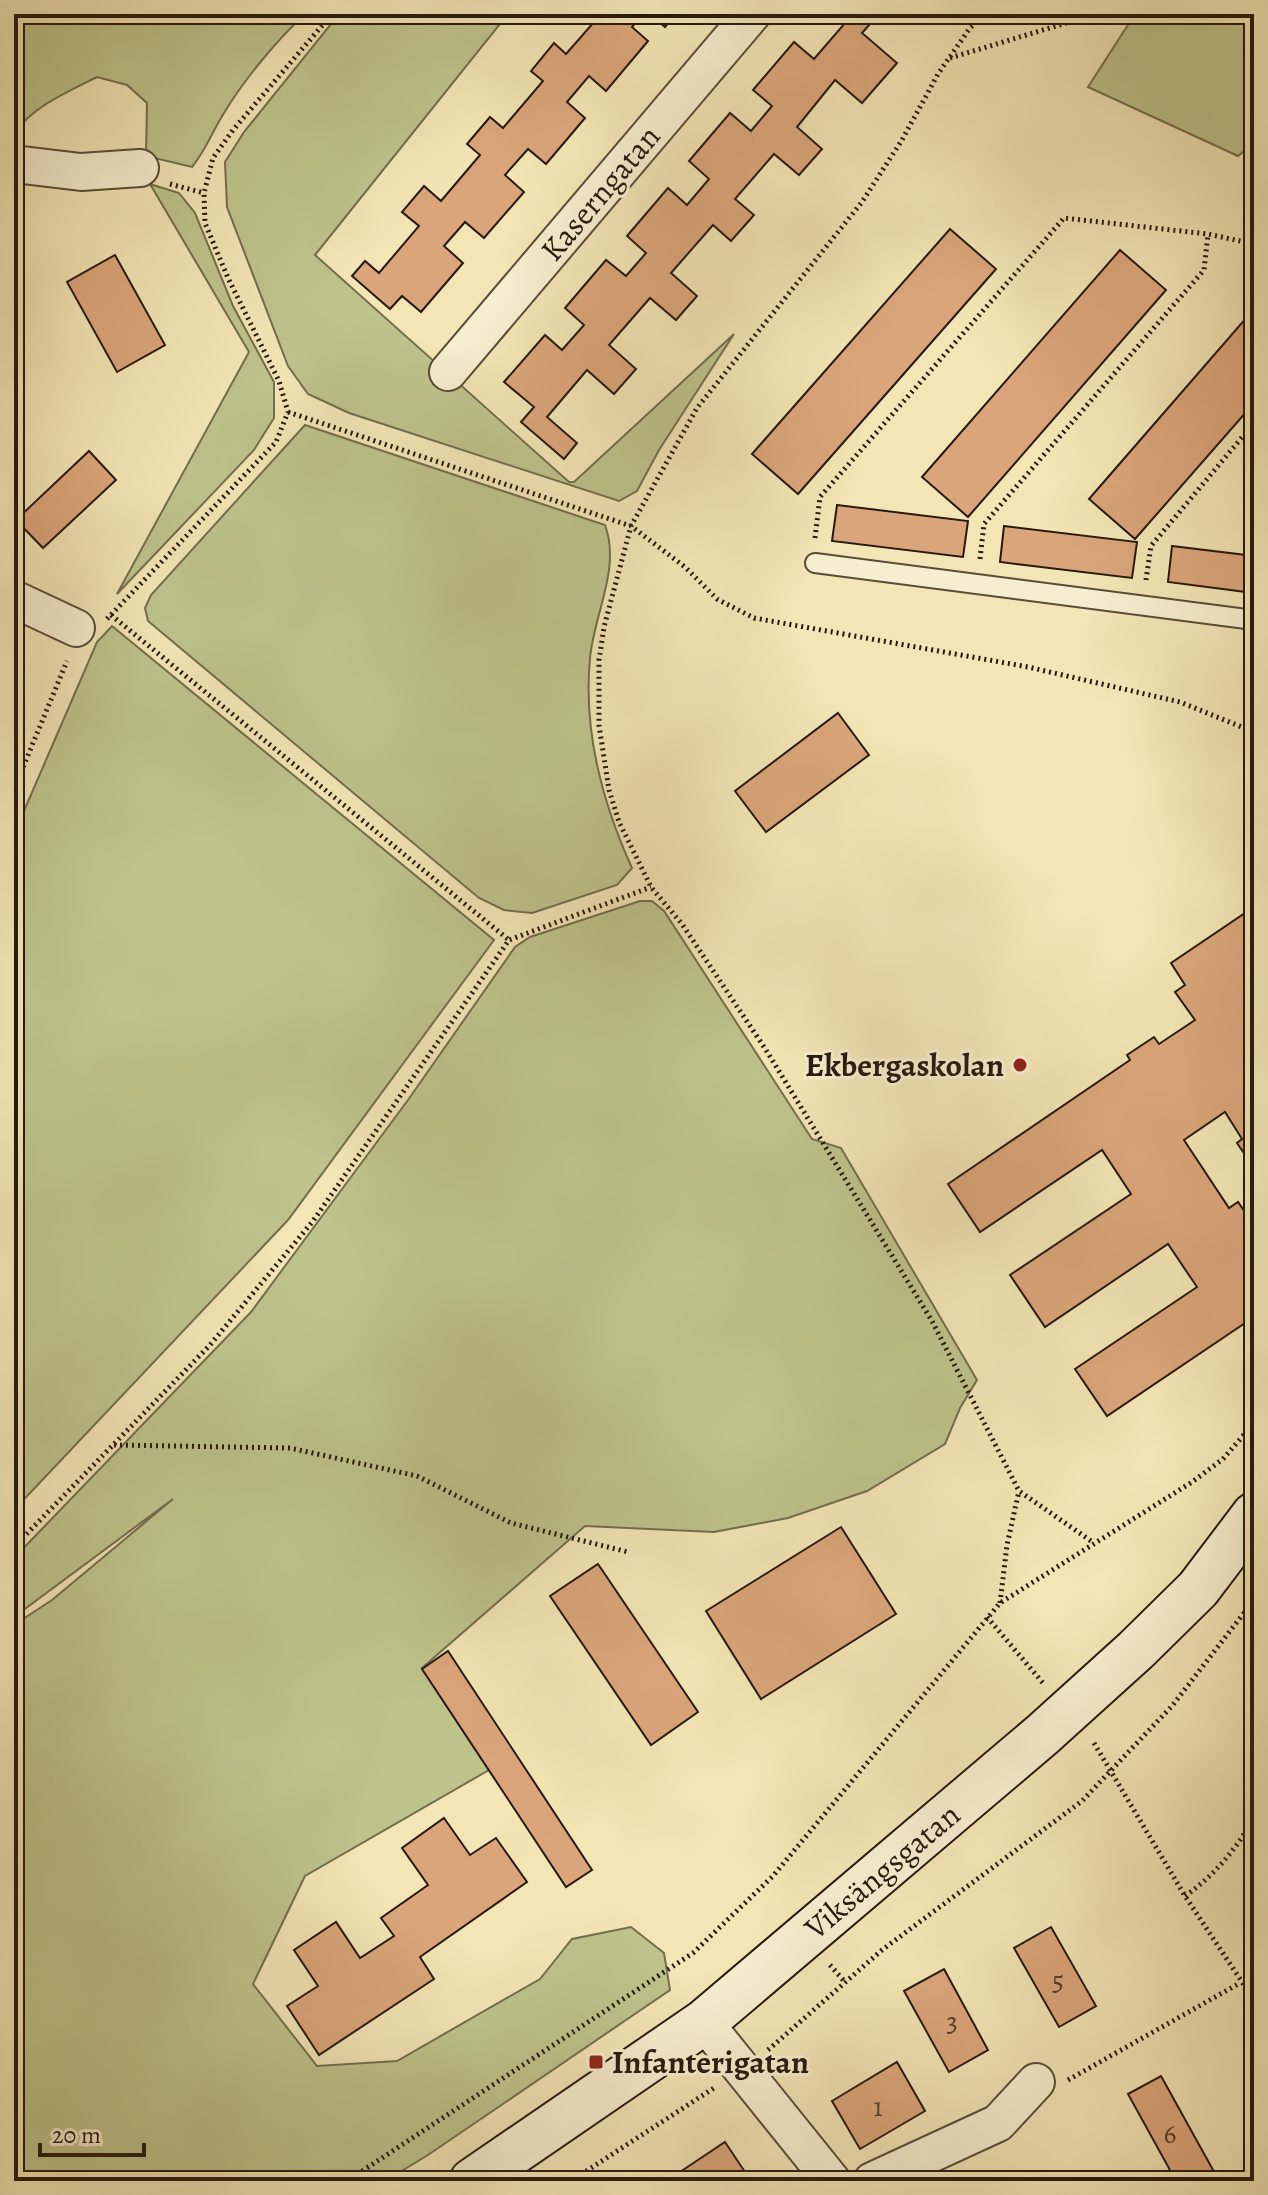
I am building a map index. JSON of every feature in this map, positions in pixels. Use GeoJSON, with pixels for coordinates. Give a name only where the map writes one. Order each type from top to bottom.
{"type":"FeatureCollection","features":[{"type":"Feature","properties":{"kind":"street","name":"Kaserngatan"},"geometry":{"type":"LineString","coordinates":[[448,372],[752,14]]}},
{"type":"Feature","properties":{"kind":"street"},"geometry":{"type":"LineString","coordinates":[[14,164],[81,172],[140,168]]}},
{"type":"Feature","properties":{"kind":"street"},"geometry":{"type":"LineString","coordinates":[[14,599],[84,635]]}},
{"type":"Feature","properties":{"kind":"street","name":"Viksängsgatan"},"geometry":{"type":"LineString","coordinates":[[472,2181],[704,2022],[1042,1735],[1198,1589],[1254,1515]]}},
{"type":"Feature","properties":{"kind":"street"},"geometry":{"type":"LineString","coordinates":[[704,2022],[832,2181]]}},
{"type":"Feature","properties":{"kind":"street"},"geometry":{"type":"LineString","coordinates":[[872,2181],[998,2123],[1036,2082]]}},
{"type":"Feature","properties":{"kind":"lane"},"geometry":{"type":"LineString","coordinates":[[815,563],[1254,620]]}},
{"type":"Feature","properties":{"kind":"path"},"geometry":{"type":"LineString","coordinates":[[14,789],[66,663],[84,635],[111,615],[276,442],[288,412],[279,381],[228,278],[205,223],[204,193],[213,158],[233,130],[332,14]]}},
{"type":"Feature","properties":{"kind":"path"},"geometry":{"type":"LineString","coordinates":[[986,14],[970,28],[938,74],[902,140],[862,202],[697,408],[631,526],[604,627],[599,660],[599,725],[609,790],[619,822],[651,887],[682,924],[766,1050],[932,1321],[1019,1491],[1094,1543]]}},
{"type":"Feature","properties":{"kind":"path"},"geometry":{"type":"LineString","coordinates":[[949,58],[1096,14]]}},
{"type":"Feature","properties":{"kind":"path"},"geometry":{"type":"LineString","coordinates":[[815,563],[815,528],[820,497],[1064,218],[1208,234],[1254,244]]}},
{"type":"Feature","properties":{"kind":"path"},"geometry":{"type":"LineString","coordinates":[[976,584],[984,524],[1204,270],[1208,234]]}},
{"type":"Feature","properties":{"kind":"path"},"geometry":{"type":"LineString","coordinates":[[288,412],[631,526],[685,567],[717,599],[754,618],[1028,667],[1180,702],[1254,732]]}},
{"type":"Feature","properties":{"kind":"path"},"geometry":{"type":"LineString","coordinates":[[1142,606],[1151,546],[1254,423]]}},
{"type":"Feature","properties":{"kind":"path"},"geometry":{"type":"LineString","coordinates":[[111,615],[509,940]]}},
{"type":"Feature","properties":{"kind":"path"},"geometry":{"type":"LineString","coordinates":[[14,1547],[210,1345],[313,1221],[509,940],[651,887]]}},
{"type":"Feature","properties":{"kind":"path"},"geometry":{"type":"LineString","coordinates":[[347,2181],[693,1953],[773,1876],[1000,1603],[1223,1459],[1254,1423]]}},
{"type":"Feature","properties":{"kind":"path"},"geometry":{"type":"LineString","coordinates":[[113,1445],[290,1448],[417,1476],[511,1523],[628,1552]]}},
{"type":"Feature","properties":{"kind":"path"},"geometry":{"type":"LineString","coordinates":[[1000,1603],[1007,1545],[1019,1491]]}},
{"type":"Feature","properties":{"kind":"path"},"geometry":{"type":"LineString","coordinates":[[571,2181],[759,2058],[882,1950],[1082,1801],[1172,1706],[1254,1600]]}},
{"type":"Feature","properties":{"kind":"path"},"geometry":{"type":"LineString","coordinates":[[987,1617],[1044,1683]]}},
{"type":"Feature","properties":{"kind":"path"},"geometry":{"type":"LineString","coordinates":[[1094,1743],[1185,1896],[1254,2000]]}},
{"type":"Feature","properties":{"kind":"path"},"geometry":{"type":"LineString","coordinates":[[1185,1896],[1202,1884],[1234,1850],[1254,1818]]}},
{"type":"Feature","properties":{"kind":"path"},"geometry":{"type":"LineString","coordinates":[[824,1958],[845,1982]]}},
{"type":"Feature","properties":{"kind":"path"},"geometry":{"type":"LineString","coordinates":[[1036,2082],[1069,2080],[1240,1983]]}},
{"type":"Feature","properties":{"kind":"green space"},"geometry":{"type":"Polygon","coordinates":[[[14,14],[305,14],[271,50],[229,104],[192,167],[146,156],[147,103],[127,85],[97,77],[41,107],[14,133],[14,14]]]}},
{"type":"Feature","properties":{"kind":"green space"},"geometry":{"type":"Polygon","coordinates":[[[339,14],[508,14],[315,255],[569,482],[574,482],[734,334],[659,450],[637,491],[619,501],[349,413],[308,394],[288,366],[227,207],[225,162],[244,132],[339,14]]]}},
{"type":"Feature","properties":{"kind":"green space"},"geometry":{"type":"Polygon","coordinates":[[[1135,14],[1254,14],[1254,143],[1238,156],[1088,87],[1135,14]]]}},
{"type":"Feature","properties":{"kind":"green space"},"geometry":{"type":"Polygon","coordinates":[[[150,184],[179,193],[195,213],[233,306],[274,382],[274,418],[254,450],[117,594],[249,352],[150,184]]]}},
{"type":"Feature","properties":{"kind":"green space"},"geometry":{"type":"Polygon","coordinates":[[[305,425],[605,525],[610,558],[592,641],[589,712],[604,792],[632,868],[617,885],[532,913],[504,910],[479,898],[148,621],[145,608],[151,595],[305,425]]]}},
{"type":"Feature","properties":{"kind":"green space"},"geometry":{"type":"Polygon","coordinates":[[[112,626],[494,940],[288,1220],[14,1510],[14,834],[97,642],[112,626]]]}},
{"type":"Feature","properties":{"kind":"green space"},"geometry":{"type":"Polygon","coordinates":[[[640,901],[652,901],[664,911],[812,1139],[841,1148],[977,1380],[960,1408],[945,1444],[867,1491],[788,1518],[714,1532],[585,1526],[422,1668],[489,1770],[305,1876],[253,1984],[317,2066],[397,2061],[540,1979],[572,1939],[631,1927],[664,1953],[670,1990],[385,2181],[14,2181],[14,1625],[52,1600],[173,1499],[14,1617],[14,1558],[251,1312],[408,1100],[515,947],[530,937],[640,901]]]}},
{"type":"Feature","properties":{"kind":"building"},"geometry":{"type":"Polygon","coordinates":[[[601,14],[643,14],[632,27],[648,41],[606,91],[589,76],[567,102],[585,118],[546,164],[528,149],[505,175],[524,192],[484,238],[465,222],[444,246],[463,263],[421,312],[402,296],[390,309],[352,276],[365,261],[379,273],[419,226],[402,212],[424,186],[441,201],[480,155],[467,144],[490,117],[503,128],[543,81],[531,71],[554,43],[566,54],[601,14]]]}},
{"type":"Feature","properties":{"kind":"building"},"geometry":{"type":"Polygon","coordinates":[[[650,14],[676,14],[665,27],[650,14]]]}},
{"type":"Feature","properties":{"kind":"building"},"geometry":{"type":"Polygon","coordinates":[[[836,14],[879,14],[862,33],[897,63],[862,103],[835,80],[797,127],[822,149],[799,175],[774,154],[735,199],[754,215],[731,241],[713,225],[671,273],[697,296],[676,320],[650,298],[609,345],[636,369],[614,394],[587,370],[547,417],[577,443],[564,459],[521,422],[534,407],[504,382],[545,335],[562,350],[584,325],[565,308],[606,260],[626,276],[646,253],[627,236],[668,188],[687,205],[709,179],[689,161],[730,113],[751,131],[772,106],[753,90],[794,42],[814,59],[846,22],[836,14]]]}},
{"type":"Feature","properties":{"kind":"building"},"geometry":{"type":"Polygon","coordinates":[[[950,229],[996,269],[798,494],[752,454],[950,229]]]}},
{"type":"Feature","properties":{"kind":"building"},"geometry":{"type":"Polygon","coordinates":[[[1120,250],[1166,290],[968,517],[922,477],[1120,250]]]}},
{"type":"Feature","properties":{"kind":"building"},"geometry":{"type":"Polygon","coordinates":[[[115,255],[165,345],[117,372],[67,282],[115,255]]]}},
{"type":"Feature","properties":{"kind":"building"},"geometry":{"type":"Polygon","coordinates":[[[1254,309],[1254,403],[1135,539],[1089,499],[1254,309]]]}},
{"type":"Feature","properties":{"kind":"building"},"geometry":{"type":"Polygon","coordinates":[[[89,451],[116,480],[43,548],[16,520],[89,451]]]}},
{"type":"Feature","properties":{"kind":"building"},"geometry":{"type":"Polygon","coordinates":[[[837,505],[968,521],[963,557],[832,541],[837,505]]]}},
{"type":"Feature","properties":{"kind":"building"},"geometry":{"type":"Polygon","coordinates":[[[1004,526],[1137,542],[1132,578],[1000,562],[1004,526]]]}},
{"type":"Feature","properties":{"kind":"building"},"geometry":{"type":"Polygon","coordinates":[[[1172,546],[1254,556],[1254,593],[1168,582],[1172,546]]]}},
{"type":"Feature","properties":{"kind":"building"},"geometry":{"type":"Polygon","coordinates":[[[838,713],[869,755],[766,832],[735,791],[838,713]]]}},
{"type":"Feature","properties":{"kind":"building"},"geometry":{"type":"Polygon","coordinates":[[[1254,907],[1254,972],[1248,976],[1254,985],[1254,1168],[1237,1143],[1242,1139],[1225,1112],[1184,1140],[1229,1208],[1238,1202],[1254,1225],[1251,1238],[1254,1243],[1254,1317],[1107,1416],[1075,1369],[1197,1287],[1168,1244],[1045,1327],[1010,1275],[1131,1194],[1102,1150],[980,1232],[948,1184],[1130,1060],[1127,1055],[1154,1037],[1159,1044],[1195,1020],[1175,992],[1185,985],[1171,963],[1254,907]]]}},
{"type":"Feature","properties":{"kind":"building"},"geometry":{"type":"Polygon","coordinates":[[[841,1527],[896,1614],[761,1699],[706,1611],[841,1527]]]}},
{"type":"Feature","properties":{"kind":"building"},"geometry":{"type":"Polygon","coordinates":[[[598,1564],[698,1712],[651,1745],[550,1596],[598,1564]]]}},
{"type":"Feature","properties":{"kind":"building"},"geometry":{"type":"Polygon","coordinates":[[[448,1651],[592,1870],[566,1887],[422,1669],[448,1651]]]}},
{"type":"Feature","properties":{"kind":"building"},"geometry":{"type":"Polygon","coordinates":[[[444,1818],[470,1855],[496,1838],[527,1882],[420,1957],[434,1979],[319,2055],[287,2006],[318,1986],[294,1950],[336,1922],[360,1958],[394,1936],[381,1918],[428,1885],[402,1848],[444,1818]]]}},
{"type":"Feature","properties":{"kind":"building"},"geometry":{"type":"Polygon","coordinates":[[[1051,1927],[1096,2006],[1059,2027],[1014,1948],[1051,1927]]]}},
{"type":"Feature","properties":{"kind":"building"},"geometry":{"type":"Polygon","coordinates":[[[944,1969],[988,2050],[949,2072],[904,1991],[944,1969]]]}},
{"type":"Feature","properties":{"kind":"building"},"geometry":{"type":"Polygon","coordinates":[[[897,2062],[925,2111],[860,2149],[832,2101],[897,2062]]]}},
{"type":"Feature","properties":{"kind":"building"},"geometry":{"type":"Polygon","coordinates":[[[1161,2076],[1218,2179],[1215,2181],[1176,2181],[1128,2094],[1161,2076]]]}},
{"type":"Feature","properties":{"kind":"building"},"geometry":{"type":"Polygon","coordinates":[[[725,2142],[751,2181],[690,2181],[683,2170],[725,2142]]]}},
{"type":"Feature","properties":{"kind":"place","name":"Ekbergaskolan"},"geometry":{"type":"Point","coordinates":[1020,1065]}},
{"type":"Feature","properties":{"kind":"place","name":"Infanterigatan"},"geometry":{"type":"Point","coordinates":[596,2062]}}]}
